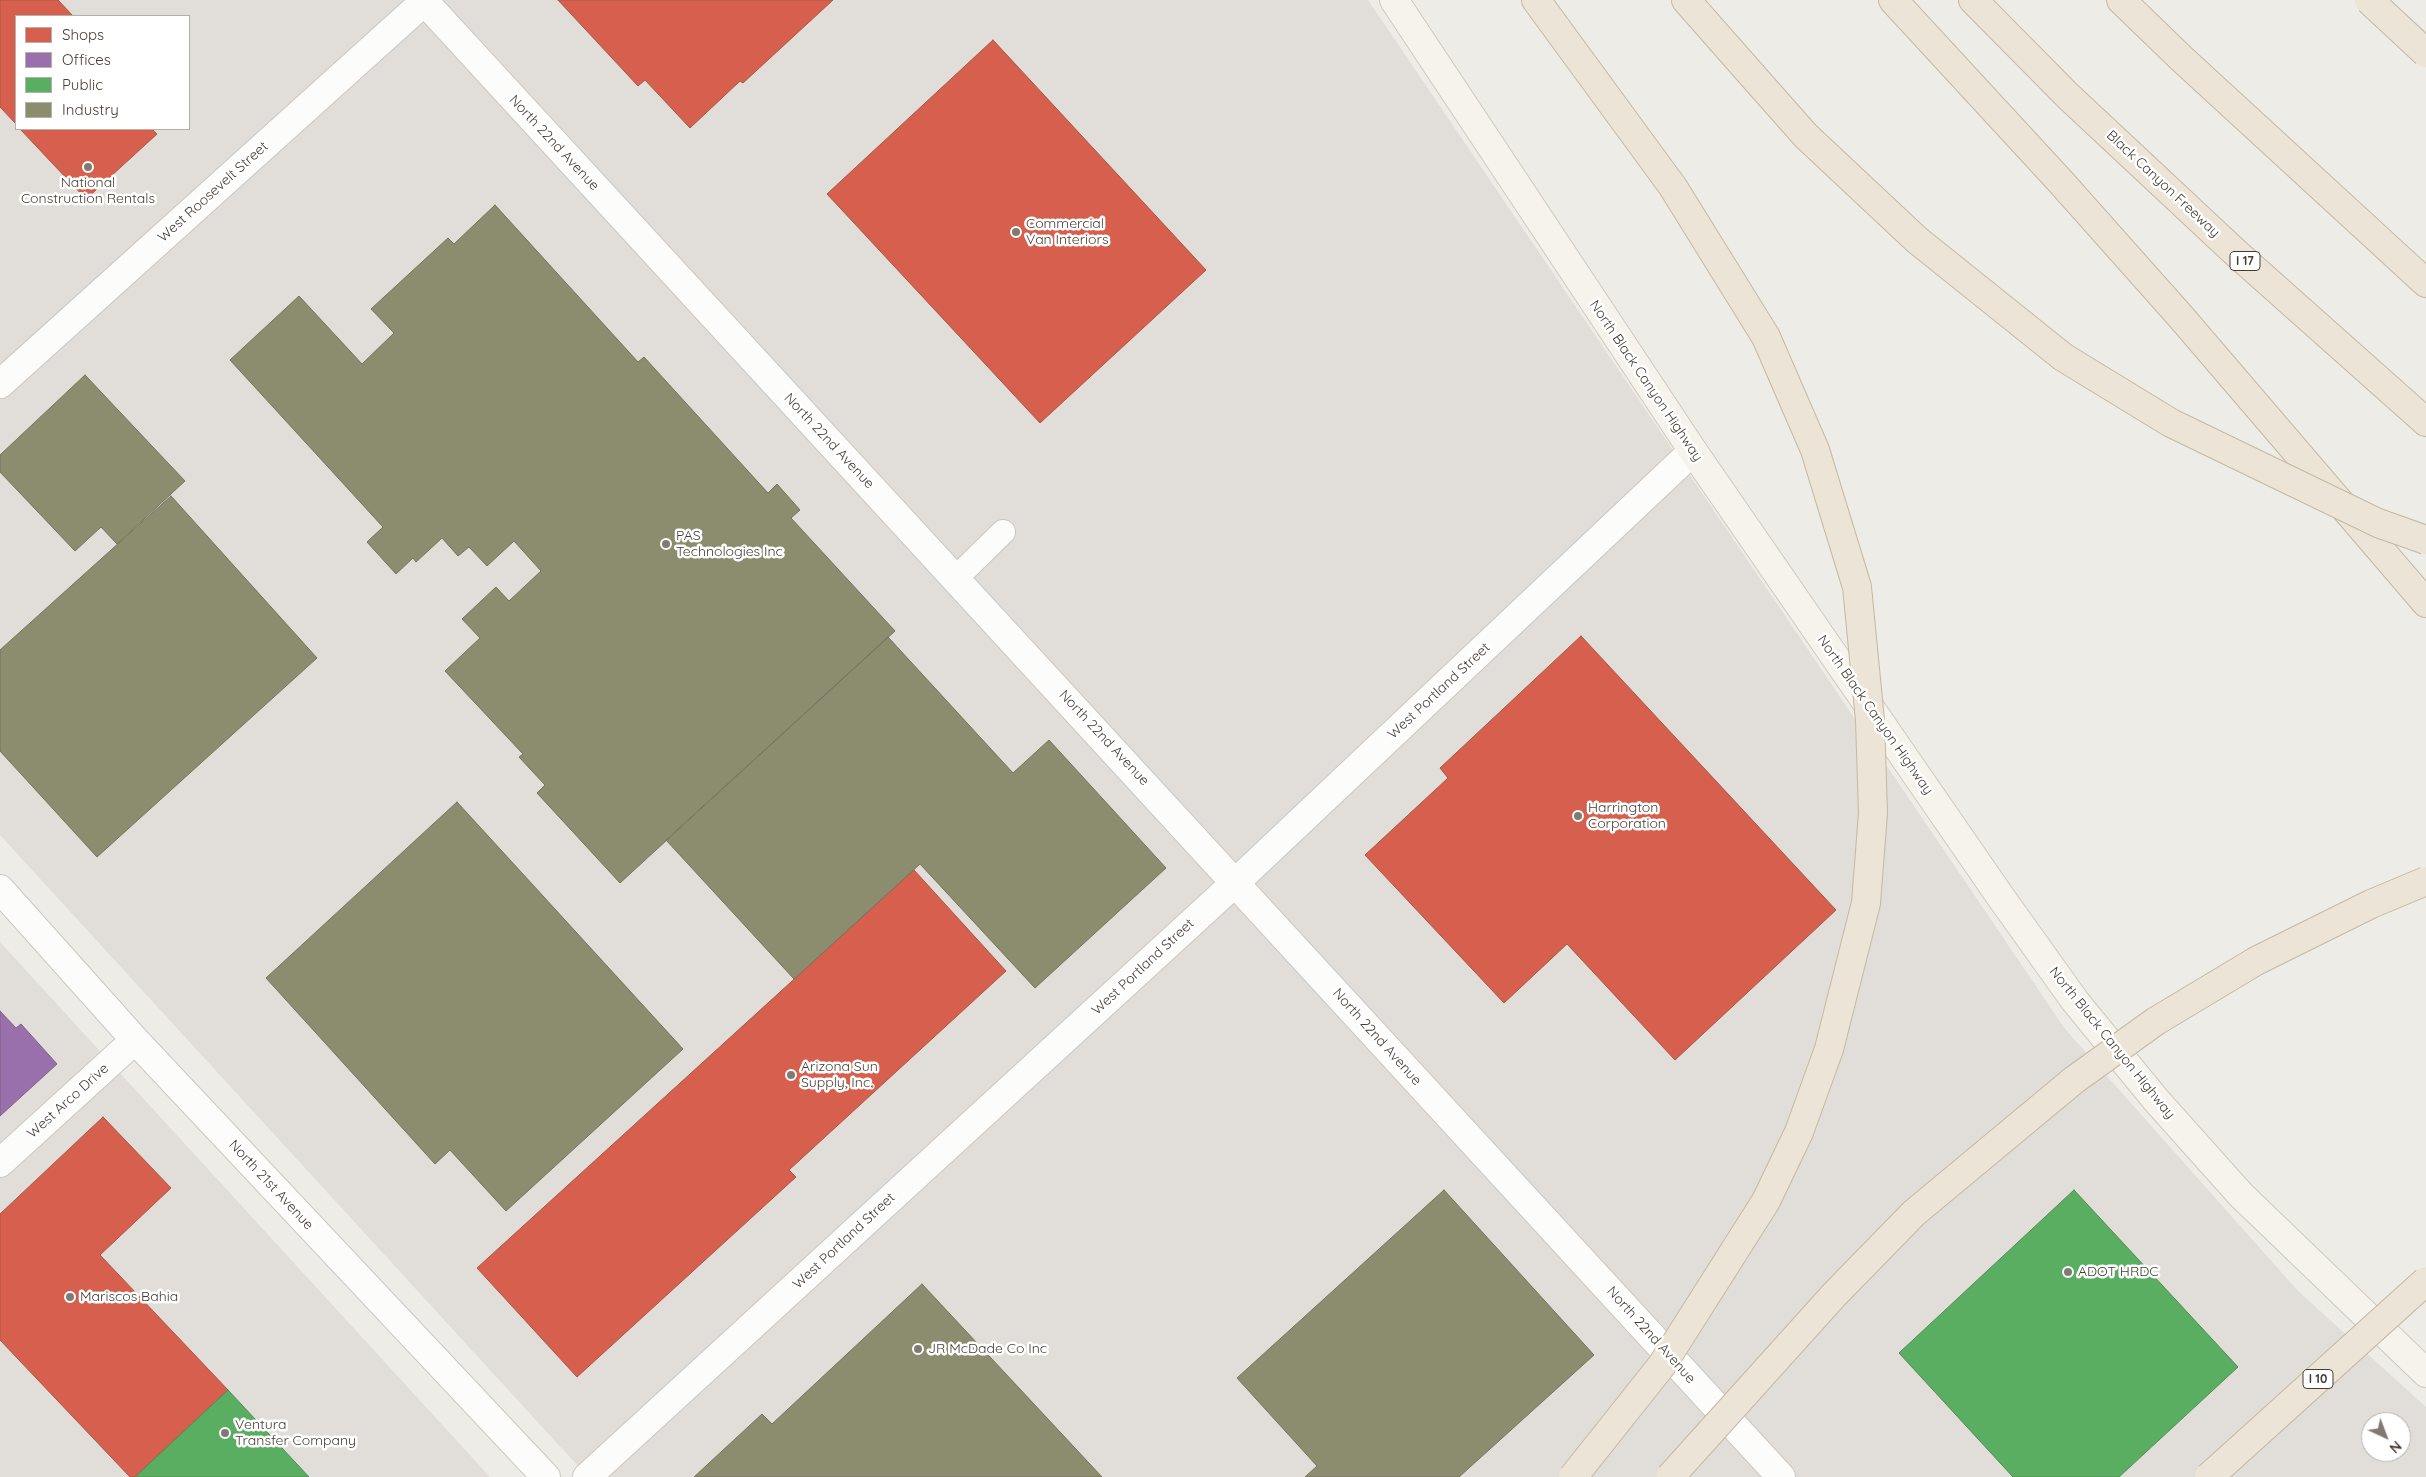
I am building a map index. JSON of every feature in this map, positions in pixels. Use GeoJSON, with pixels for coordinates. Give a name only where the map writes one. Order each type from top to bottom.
{"type":"FeatureCollection","features":[{"type":"Feature","properties":{"kind":"highway"},"geometry":{"type":"LineString","coordinates":[[1536,0],[1673,187],[1766,337],[1815,450],[1857,587],[1870,720],[1873,814],[1866,903],[1829,1049],[1799,1132],[1766,1201],[1662,1365],[1574,1477]]}},
{"type":"Feature","properties":{"kind":"highway"},"geometry":{"type":"LineString","coordinates":[[1686,0],[1806,136],[1917,240],[2063,356],[2171,424],[2378,523],[2426,540]]}},
{"type":"Feature","properties":{"kind":"highway"},"geometry":{"type":"LineString","coordinates":[[1893,0],[2174,310],[2426,603]]}},
{"type":"Feature","properties":{"kind":"highway","name":"Black Canyon Freeway"},"geometry":{"type":"LineString","coordinates":[[1973,0],[2068,96],[2236,253],[2426,422]]}},
{"type":"Feature","properties":{"kind":"highway"},"geometry":{"type":"LineString","coordinates":[[2121,0],[2195,71],[2426,283]]}},
{"type":"Feature","properties":{"kind":"highway"},"geometry":{"type":"LineString","coordinates":[[2362,0],[2426,33]]}},
{"type":"Feature","properties":{"kind":"highway"},"geometry":{"type":"LineString","coordinates":[[2368,0],[2426,53]]}},
{"type":"Feature","properties":{"kind":"highway"},"geometry":{"type":"LineString","coordinates":[[1670,1477],[1834,1295],[1914,1213],[2074,1080],[2156,1022],[2256,960],[2371,904],[2426,881]]}},
{"type":"Feature","properties":{"kind":"highway","name":"I 10"},"geometry":{"type":"LineString","coordinates":[[2209,1477],[2426,1281]]}},
{"type":"Feature","properties":{"kind":"main road","name":"North Black Canyon Highway"},"geometry":{"type":"LineString","coordinates":[[1394,0],[1693,451],[2000,896],[2081,1008],[2156,1100],[2241,1194],[2426,1373]]}},
{"type":"Feature","properties":{"kind":"street","name":"West Roosevelt Street"},"geometry":{"type":"LineString","coordinates":[[0,384],[425,1]]}},
{"type":"Feature","properties":{"kind":"street","name":"North 22nd Avenue"},"geometry":{"type":"LineString","coordinates":[[425,1],[1781,1477]]}},
{"type":"Feature","properties":{"kind":"street","name":"West Portland Street"},"geometry":{"type":"LineString","coordinates":[[587,1477],[1236,882],[1693,451]]}},
{"type":"Feature","properties":{"kind":"street","name":"North 21st Avenue"},"geometry":{"type":"LineString","coordinates":[[0,889],[135,1040],[546,1477]]}},
{"type":"Feature","properties":{"kind":"street","name":"West Arco Drive"},"geometry":{"type":"LineString","coordinates":[[0,1163],[135,1040]]}},
{"type":"Feature","properties":{"kind":"lane"},"geometry":{"type":"LineString","coordinates":[[956,578],[1003,532]]}},
{"type":"Feature","properties":{"kind":"shaded area"},"geometry":{"type":"Polygon","coordinates":[[[0,0],[1368,0],[2065,1029],[2298,1291],[2426,1407],[2426,1477],[588,1477],[0,835],[0,0]]]}},
{"type":"Feature","properties":{"kind":"shaded area"},"geometry":{"type":"Polygon","coordinates":[[[0,942],[490,1477],[0,1477],[0,942]]]}},
{"type":"Feature","properties":{"kind":"building: Shops"},"geometry":{"type":"Polygon","coordinates":[[[0,0],[58,0],[72,15],[15,15],[15,123],[0,107],[0,0]]]}},
{"type":"Feature","properties":{"kind":"building: Shops"},"geometry":{"type":"Polygon","coordinates":[[[558,0],[833,0],[743,83],[740,81],[690,128],[645,80],[638,86],[558,0]]]}},
{"type":"Feature","properties":{"kind":"building: Shops","name":"Commercial Van Interiors"},"geometry":{"type":"Polygon","coordinates":[[[993,40],[1206,270],[1040,423],[827,194],[993,40]]]}},
{"type":"Feature","properties":{"kind":"building: Shops","name":"National Construction Rentals"},"geometry":{"type":"Polygon","coordinates":[[[21,130],[153,130],[157,134],[86,199],[21,130]]]}},
{"type":"Feature","properties":{"kind":"building: Shops","name":"Harrington Corporation"},"geometry":{"type":"Polygon","coordinates":[[[1581,636],[1836,910],[1675,1060],[1567,944],[1504,1003],[1365,855],[1448,778],[1440,768],[1581,636]]]}},
{"type":"Feature","properties":{"kind":"building: Shops","name":"Arizona Sun Supply, Inc."},"geometry":{"type":"Polygon","coordinates":[[[914,870],[1006,971],[789,1170],[796,1177],[577,1377],[477,1268],[914,870]]]}},
{"type":"Feature","properties":{"kind":"building: Shops","name":"Mariscos Bahia"},"geometry":{"type":"Polygon","coordinates":[[[103,1117],[171,1188],[100,1255],[228,1390],[135,1477],[130,1477],[0,1340],[0,1214],[103,1117]]]}},
{"type":"Feature","properties":{"kind":"building: Offices"},"geometry":{"type":"Polygon","coordinates":[[[0,1011],[16,1028],[21,1024],[57,1064],[0,1116],[0,1011]]]}},
{"type":"Feature","properties":{"kind":"building: Public","name":"ADOT HRDC"},"geometry":{"type":"Polygon","coordinates":[[[2074,1190],[2238,1367],[2119,1477],[2013,1477],[1899,1353],[2074,1190]]]}},
{"type":"Feature","properties":{"kind":"building: Public","name":"Ventura Transfer Company"},"geometry":{"type":"Polygon","coordinates":[[[228,1390],[309,1477],[135,1477],[228,1390]]]}},
{"type":"Feature","properties":{"kind":"building: Industry","name":"PAS Technologies Inc"},"geometry":{"type":"Polygon","coordinates":[[[495,205],[638,362],[644,357],[768,493],[777,484],[800,510],[791,518],[895,631],[620,883],[537,793],[545,785],[519,757],[523,754],[445,671],[480,638],[462,619],[496,587],[509,601],[541,571],[514,541],[487,566],[469,547],[458,556],[442,538],[416,562],[413,558],[396,574],[367,542],[383,527],[230,360],[299,296],[362,364],[394,333],[371,309],[448,238],[454,244],[495,205]]]}},
{"type":"Feature","properties":{"kind":"building: Industry"},"geometry":{"type":"Polygon","coordinates":[[[85,375],[185,481],[117,544],[101,527],[75,551],[0,472],[0,455],[85,375]]]}},
{"type":"Feature","properties":{"kind":"building: Industry"},"geometry":{"type":"Polygon","coordinates":[[[171,496],[317,658],[97,857],[0,751],[0,650],[171,496]]]}},
{"type":"Feature","properties":{"kind":"building: Industry"},"geometry":{"type":"Polygon","coordinates":[[[888,637],[1013,773],[1049,740],[1166,868],[1035,988],[920,864],[794,979],[666,840],[888,637]]]}},
{"type":"Feature","properties":{"kind":"building: Industry"},"geometry":{"type":"Polygon","coordinates":[[[457,802],[683,1049],[506,1211],[450,1150],[435,1164],[266,978],[457,802]]]}},
{"type":"Feature","properties":{"kind":"building: Industry"},"geometry":{"type":"Polygon","coordinates":[[[1444,1190],[1594,1355],[1459,1477],[1305,1477],[1317,1466],[1237,1378],[1444,1190]]]}},
{"type":"Feature","properties":{"kind":"building: Industry","name":"JR McDade Co Inc"},"geometry":{"type":"Polygon","coordinates":[[[922,1284],[1102,1477],[694,1477],[762,1414],[772,1424],[922,1284]]]}},
{"type":"Feature","properties":{"kind":"place","name":"National Construction Rentals"},"geometry":{"type":"Point","coordinates":[88,167]}},
{"type":"Feature","properties":{"kind":"place","name":"Commercial Van Interiors"},"geometry":{"type":"Point","coordinates":[1016,232]}},
{"type":"Feature","properties":{"kind":"place","name":"PAS Technologies Inc"},"geometry":{"type":"Point","coordinates":[666,544]}},
{"type":"Feature","properties":{"kind":"place","name":"Harrington Corporation"},"geometry":{"type":"Point","coordinates":[1578,816]}},
{"type":"Feature","properties":{"kind":"place","name":"Arizona Sun Supply, Inc."},"geometry":{"type":"Point","coordinates":[791,1075]}},
{"type":"Feature","properties":{"kind":"place","name":"ADOT HRDC"},"geometry":{"type":"Point","coordinates":[2068,1272]}},
{"type":"Feature","properties":{"kind":"place","name":"Mariscos Bahia"},"geometry":{"type":"Point","coordinates":[70,1297]}},
{"type":"Feature","properties":{"kind":"place","name":"JR McDade Co Inc"},"geometry":{"type":"Point","coordinates":[918,1349]}},
{"type":"Feature","properties":{"kind":"place","name":"Ventura Transfer Company"},"geometry":{"type":"Point","coordinates":[225,1433]}}]}
